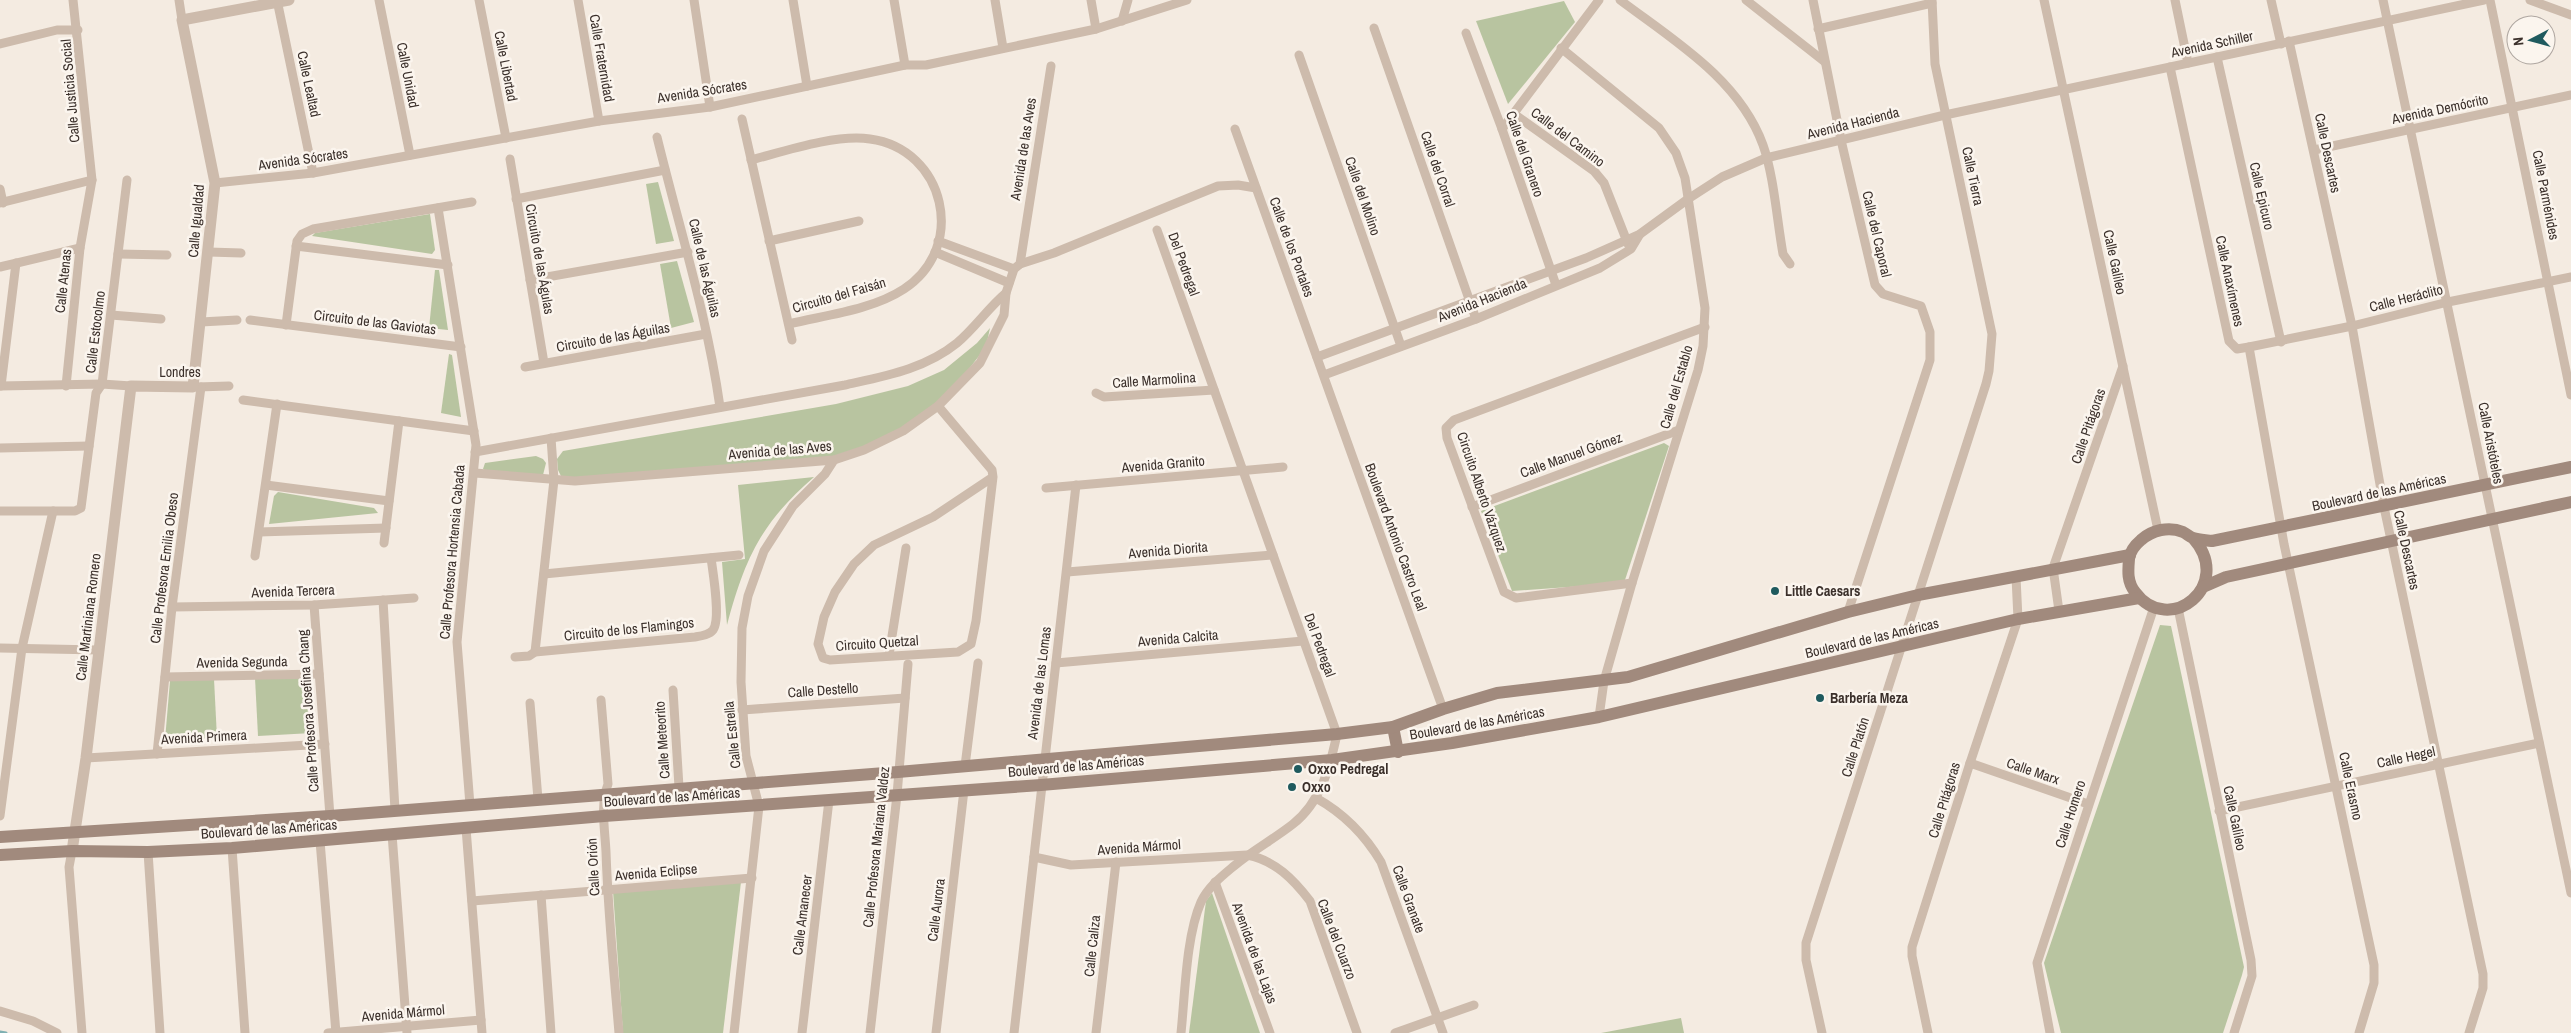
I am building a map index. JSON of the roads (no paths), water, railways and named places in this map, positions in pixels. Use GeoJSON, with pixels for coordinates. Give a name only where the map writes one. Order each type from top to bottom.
{"type":"FeatureCollection","features":[{"type":"Feature","properties":{"kind":"main road","name":"Boulevard de las Américas"},"geometry":{"type":"LineString","coordinates":[[2158,530],[2172,529],[2193,538],[2212,541],[2571,467]]}},
{"type":"Feature","properties":{"kind":"main road"},"geometry":{"type":"LineString","coordinates":[[2158,530],[2145,536],[2136,544],[2130,555],[2129,577],[2132,588],[2140,598],[2154,607],[2165,609],[2178,608],[2190,603],[2203,588],[2226,577],[2571,502]]}},
{"type":"Feature","properties":{"kind":"main road"},"geometry":{"type":"LineString","coordinates":[[2193,538],[2201,547],[2206,559],[2208,572],[2203,588]]}},
{"type":"Feature","properties":{"kind":"main road","name":"Boulevard de las Américas"},"geometry":{"type":"LineString","coordinates":[[0,837],[330,816],[680,787],[898,772],[1337,734],[1393,727],[1442,709],[1503,692],[1604,681],[1646,673],[1848,612],[1918,595],[2016,577],[2053,568],[2130,555]]}},
{"type":"Feature","properties":{"kind":"main road","name":"Boulevard de las Américas"},"geometry":{"type":"LineString","coordinates":[[0,855],[72,851],[148,852],[232,848],[604,816],[1041,785],[1332,760],[1398,752],[1599,717],[1901,648],[2018,619],[2140,598]]}},
{"type":"Feature","properties":{"kind":"main road"},"geometry":{"type":"LineString","coordinates":[[1393,727],[1398,752]]}},
{"type":"Feature","properties":{"kind":"street","name":"Calle Justicia Social"},"geometry":{"type":"LineString","coordinates":[[73,0],[78,30],[92,180]]}},
{"type":"Feature","properties":{"kind":"street","name":"Calle Igualdad"},"geometry":{"type":"LineString","coordinates":[[179,0],[215,183],[201,322],[197,387]]}},
{"type":"Feature","properties":{"kind":"street","name":"Calle Unidad"},"geometry":{"type":"LineString","coordinates":[[379,0],[410,155]]}},
{"type":"Feature","properties":{"kind":"street","name":"Calle Libertad"},"geometry":{"type":"LineString","coordinates":[[480,0],[506,138]]}},
{"type":"Feature","properties":{"kind":"street","name":"Calle Fraternidad"},"geometry":{"type":"LineString","coordinates":[[578,0],[599,121]]}},
{"type":"Feature","properties":{"kind":"street"},"geometry":{"type":"LineString","coordinates":[[694,0],[710,107]]}},
{"type":"Feature","properties":{"kind":"street"},"geometry":{"type":"LineString","coordinates":[[793,0],[807,86]]}},
{"type":"Feature","properties":{"kind":"street"},"geometry":{"type":"LineString","coordinates":[[894,0],[905,65]]}},
{"type":"Feature","properties":{"kind":"street"},"geometry":{"type":"LineString","coordinates":[[995,0],[1003,48]]}},
{"type":"Feature","properties":{"kind":"street"},"geometry":{"type":"LineString","coordinates":[[1091,0],[1096,29]]}},
{"type":"Feature","properties":{"kind":"street"},"geometry":{"type":"LineString","coordinates":[[1122,21],[1128,0]]}},
{"type":"Feature","properties":{"kind":"street","name":"Avenida Sócrates"},"geometry":{"type":"LineString","coordinates":[[215,183],[313,173],[599,121],[710,107],[905,65],[926,65],[1096,29],[1122,21],[1130,16],[1187,0]]}},
{"type":"Feature","properties":{"kind":"street"},"geometry":{"type":"LineString","coordinates":[[1502,129],[1561,48],[1599,0]]}},
{"type":"Feature","properties":{"kind":"street"},"geometry":{"type":"LineString","coordinates":[[1620,0],[1715,74],[1730,90],[1753,122],[1766,158],[1783,254],[1790,264]]}},
{"type":"Feature","properties":{"kind":"street"},"geometry":{"type":"LineString","coordinates":[[1746,0],[1825,62]]}},
{"type":"Feature","properties":{"kind":"street","name":"Calle del Caporal"},"geometry":{"type":"LineString","coordinates":[[1813,0],[1841,140],[1877,290],[1883,294],[1921,306],[1932,343],[1930,360],[1920,397],[1848,612]]}},
{"type":"Feature","properties":{"kind":"street","name":"Calle Galileo"},"geometry":{"type":"LineString","coordinates":[[2044,0],[2158,530]]}},
{"type":"Feature","properties":{"kind":"street"},"geometry":{"type":"LineString","coordinates":[[2176,0],[2188,63]]}},
{"type":"Feature","properties":{"kind":"street","name":"Calle Descartes"},"geometry":{"type":"LineString","coordinates":[[2271,0],[2285,43],[2314,150],[2352,326],[2384,507],[2483,974],[2483,988],[2470,1033]]}},
{"type":"Feature","properties":{"kind":"street","name":"Calle Aristóteles"},"geometry":{"type":"LineString","coordinates":[[2383,0],[2571,893]]}},
{"type":"Feature","properties":{"kind":"street","name":"Avenida Schiller"},"geometry":{"type":"LineString","coordinates":[[1946,114],[2484,0]]}},
{"type":"Feature","properties":{"kind":"street","name":"Calle Parménides"},"geometry":{"type":"LineString","coordinates":[[2490,0],[2514,108],[2571,395]]}},
{"type":"Feature","properties":{"kind":"street"},"geometry":{"type":"LineString","coordinates":[[2530,0],[2571,15]]}},
{"type":"Feature","properties":{"kind":"street"},"geometry":{"type":"LineString","coordinates":[[182,20],[281,1]]}},
{"type":"Feature","properties":{"kind":"street","name":"Calle Lealtad"},"geometry":{"type":"LineString","coordinates":[[281,1],[313,173]]}},
{"type":"Feature","properties":{"kind":"street"},"geometry":{"type":"LineString","coordinates":[[1818,29],[1932,2]]}},
{"type":"Feature","properties":{"kind":"street","name":"Calle Tierra"},"geometry":{"type":"LineString","coordinates":[[1932,2],[1935,64],[1992,334],[1991,357]]}},
{"type":"Feature","properties":{"kind":"street","name":"Calle del Corral"},"geometry":{"type":"LineString","coordinates":[[1374,28],[1476,318]]}},
{"type":"Feature","properties":{"kind":"street"},"geometry":{"type":"LineString","coordinates":[[0,44],[57,30],[78,30]]}},
{"type":"Feature","properties":{"kind":"street","name":"Calle del Granero"},"geometry":{"type":"LineString","coordinates":[[1466,33],[1502,129],[1556,285]]}},
{"type":"Feature","properties":{"kind":"street","name":"Calle del Establo"},"geometry":{"type":"LineString","coordinates":[[1561,48],[1659,128],[1679,160],[1685,178],[1705,308],[1705,327],[1698,370],[1632,583],[1604,681],[1599,717]]}},
{"type":"Feature","properties":{"kind":"street","name":"Calle del Molino"},"geometry":{"type":"LineString","coordinates":[[1299,55],[1401,346]]}},
{"type":"Feature","properties":{"kind":"street","name":"Calle Epicuro"},"geometry":{"type":"LineString","coordinates":[[2217,57],[2281,342]]}},
{"type":"Feature","properties":{"kind":"street","name":"Avenida de las Aves"},"geometry":{"type":"LineString","coordinates":[[475,473],[554,480],[615,478],[834,460],[888,439],[938,406],[980,362],[1004,315],[1006,293],[1017,266],[1050,66]]}},
{"type":"Feature","properties":{"kind":"street","name":"Calle Anaxímenes"},"geometry":{"type":"LineString","coordinates":[[2170,67],[2229,341],[2237,349],[2249,347]]}},
{"type":"Feature","properties":{"kind":"street","name":"Avenida Demócrito"},"geometry":{"type":"LineString","coordinates":[[2314,150],[2571,95]]}},
{"type":"Feature","properties":{"kind":"street","name":"Calle del Camino"},"geometry":{"type":"LineString","coordinates":[[1514,114],[1594,171],[1610,196],[1625,239],[1631,250]]}},
{"type":"Feature","properties":{"kind":"street","name":"Avenida Hacienda"},"geometry":{"type":"LineString","coordinates":[[1317,357],[1551,272],[1640,234],[1688,199],[1740,168],[1766,158],[1946,114]]}},
{"type":"Feature","properties":{"kind":"street","name":"Circuito del Faisán"},"geometry":{"type":"LineString","coordinates":[[742,119],[792,340]]}},
{"type":"Feature","properties":{"kind":"street","name":"Calle de los Portales"},"geometry":{"type":"LineString","coordinates":[[1235,129],[1324,375]]}},
{"type":"Feature","properties":{"kind":"street","name":"Calle de las Águilas"},"geometry":{"type":"LineString","coordinates":[[658,137],[665,170],[688,252],[720,407]]}},
{"type":"Feature","properties":{"kind":"street","name":"Circuito del Faisán"},"geometry":{"type":"LineString","coordinates":[[751,160],[852,138],[870,138],[901,148],[920,163],[936,191],[941,217],[938,241],[928,268],[920,276],[893,296],[855,308],[789,324]]}},
{"type":"Feature","properties":{"kind":"street","name":"Circuito de las Águlas"},"geometry":{"type":"LineString","coordinates":[[510,159],[544,364]]}},
{"type":"Feature","properties":{"kind":"street"},"geometry":{"type":"LineString","coordinates":[[516,199],[665,170]]}},
{"type":"Feature","properties":{"kind":"street"},"geometry":{"type":"LineString","coordinates":[[0,188],[1,203],[92,180]]}},
{"type":"Feature","properties":{"kind":"street","name":"Calle Atenas"},"geometry":{"type":"LineString","coordinates":[[66,386],[80,248],[92,180]]}},
{"type":"Feature","properties":{"kind":"street","name":"Calle Estocolmo"},"geometry":{"type":"LineString","coordinates":[[53,511],[75,511],[82,504],[96,393],[102,384],[127,180]]}},
{"type":"Feature","properties":{"kind":"street"},"geometry":{"type":"LineString","coordinates":[[938,241],[1017,266],[1054,253],[1218,186],[1238,184],[1256,188]]}},
{"type":"Feature","properties":{"kind":"street"},"geometry":{"type":"LineString","coordinates":[[286,324],[296,246],[302,234],[313,229],[472,202]]}},
{"type":"Feature","properties":{"kind":"street","name":"Circuito de las Gaviotas"},"geometry":{"type":"LineString","coordinates":[[438,208],[474,432],[475,452]]}},
{"type":"Feature","properties":{"kind":"street"},"geometry":{"type":"LineString","coordinates":[[770,241],[859,221]]}},
{"type":"Feature","properties":{"kind":"street","name":"Del Pedregal"},"geometry":{"type":"LineString","coordinates":[[1157,230],[1337,734]]}},
{"type":"Feature","properties":{"kind":"street","name":"Avenida Hacienda"},"geometry":{"type":"LineString","coordinates":[[1324,375],[1476,318],[1600,268],[1631,250],[1640,234]]}},
{"type":"Feature","properties":{"kind":"street"},"geometry":{"type":"LineString","coordinates":[[296,246],[448,265]]}},
{"type":"Feature","properties":{"kind":"street"},"geometry":{"type":"LineString","coordinates":[[0,267],[80,248]]}},
{"type":"Feature","properties":{"kind":"street"},"geometry":{"type":"LineString","coordinates":[[209,252],[240,253]]}},
{"type":"Feature","properties":{"kind":"street"},"geometry":{"type":"LineString","coordinates":[[530,280],[688,252]]}},
{"type":"Feature","properties":{"kind":"street"},"geometry":{"type":"LineString","coordinates":[[935,252],[1009,283]]}},
{"type":"Feature","properties":{"kind":"street"},"geometry":{"type":"LineString","coordinates":[[118,254],[167,255]]}},
{"type":"Feature","properties":{"kind":"street"},"geometry":{"type":"LineString","coordinates":[[16,263],[1,386],[102,384],[132,386]]}},
{"type":"Feature","properties":{"kind":"street","name":"Calle Heráclito"},"geometry":{"type":"LineString","coordinates":[[2249,347],[2281,342],[2448,302],[2571,277]]}},
{"type":"Feature","properties":{"kind":"street","name":"Avenida de las Aves"},"geometry":{"type":"LineString","coordinates":[[475,452],[846,386],[902,372],[928,362],[958,342],[1006,293]]}},
{"type":"Feature","properties":{"kind":"street"},"geometry":{"type":"LineString","coordinates":[[111,315],[161,319]]}},
{"type":"Feature","properties":{"kind":"street"},"geometry":{"type":"LineString","coordinates":[[201,322],[237,320]]}},
{"type":"Feature","properties":{"kind":"street","name":"Circuito de las Gaviotas"},"geometry":{"type":"LineString","coordinates":[[250,320],[461,347]]}},
{"type":"Feature","properties":{"kind":"street","name":"Circuito Alberto Vázquez"},"geometry":{"type":"LineString","coordinates":[[1632,583],[1516,598],[1509,596],[1501,587],[1445,433],[1448,423],[1705,327]]}},
{"type":"Feature","properties":{"kind":"street","name":"Circuito de las Águilas"},"geometry":{"type":"LineString","coordinates":[[525,367],[706,334]]}},
{"type":"Feature","properties":{"kind":"street"},"geometry":{"type":"LineString","coordinates":[[2249,347],[2281,528]]}},
{"type":"Feature","properties":{"kind":"street","name":"Calle Platón"},"geometry":{"type":"LineString","coordinates":[[1822,1033],[1806,960],[1806,943],[1986,384],[1991,357]]}},
{"type":"Feature","properties":{"kind":"street","name":"Calle Pitágoras"},"geometry":{"type":"LineString","coordinates":[[2059,611],[2053,568],[2123,365]]}},
{"type":"Feature","properties":{"kind":"street","name":"Boulevard Antonio Castro Leal"},"geometry":{"type":"LineString","coordinates":[[1324,375],[1442,709]]}},
{"type":"Feature","properties":{"kind":"street","name":"Londres"},"geometry":{"type":"LineString","coordinates":[[132,386],[230,386]]}},
{"type":"Feature","properties":{"kind":"street","name":"Calle Martiniana Romero"},"geometry":{"type":"LineString","coordinates":[[72,851],[86,758],[132,386]]}},
{"type":"Feature","properties":{"kind":"street","name":"Calle Profesora Emilia Obeso"},"geometry":{"type":"LineString","coordinates":[[157,754],[197,387]]}},
{"type":"Feature","properties":{"kind":"street","name":"Calle Marmolina"},"geometry":{"type":"LineString","coordinates":[[1096,392],[1104,397],[1214,390]]}},
{"type":"Feature","properties":{"kind":"street"},"geometry":{"type":"LineString","coordinates":[[243,400],[474,432]]}},
{"type":"Feature","properties":{"kind":"street"},"geometry":{"type":"LineString","coordinates":[[255,556],[277,404]]}},
{"type":"Feature","properties":{"kind":"street"},"geometry":{"type":"LineString","coordinates":[[938,406],[990,466],[993,477]]}},
{"type":"Feature","properties":{"kind":"street"},"geometry":{"type":"LineString","coordinates":[[384,543],[399,421]]}},
{"type":"Feature","properties":{"kind":"street","name":"Calle Manuel Gómez"},"geometry":{"type":"LineString","coordinates":[[1472,507],[1679,430]]}},
{"type":"Feature","properties":{"kind":"street"},"geometry":{"type":"LineString","coordinates":[[535,652],[554,480],[551,438]]}},
{"type":"Feature","properties":{"kind":"street"},"geometry":{"type":"LineString","coordinates":[[0,448],[89,446]]}},
{"type":"Feature","properties":{"kind":"street","name":"Calle Profesora Hortensia Cabada"},"geometry":{"type":"LineString","coordinates":[[470,805],[457,637],[475,473],[475,452]]}},
{"type":"Feature","properties":{"kind":"street","name":"Calle Estrella"},"geometry":{"type":"LineString","coordinates":[[734,1033],[760,806],[746,756],[742,710],[740,645],[742,628],[748,596],[764,552],[793,506],[825,474],[834,460]]}},
{"type":"Feature","properties":{"kind":"street","name":"Avenida Granito"},"geometry":{"type":"LineString","coordinates":[[1046,488],[1283,467]]}},
{"type":"Feature","properties":{"kind":"street","name":"Circuito Quetzal"},"geometry":{"type":"LineString","coordinates":[[993,477],[971,644],[958,652],[830,660],[823,658],[818,647],[820,631],[835,592],[854,564],[874,545],[933,517],[993,477]]}},
{"type":"Feature","properties":{"kind":"street","name":"Avenida de las Lomas"},"geometry":{"type":"LineString","coordinates":[[1014,1033],[1076,484]]}},
{"type":"Feature","properties":{"kind":"street"},"geometry":{"type":"LineString","coordinates":[[266,485],[390,501]]}},
{"type":"Feature","properties":{"kind":"street"},"geometry":{"type":"LineString","coordinates":[[0,511],[53,511],[22,648],[0,816]]}},
{"type":"Feature","properties":{"kind":"street"},"geometry":{"type":"LineString","coordinates":[[259,532],[386,528]]}},
{"type":"Feature","properties":{"kind":"street","name":"Calle Erasmo"},"geometry":{"type":"LineString","coordinates":[[2281,528],[2337,786],[2375,975],[2373,990],[2359,1033]]}},
{"type":"Feature","properties":{"kind":"street"},"geometry":{"type":"LineString","coordinates":[[889,655],[906,548]]}},
{"type":"Feature","properties":{"kind":"street"},"geometry":{"type":"LineString","coordinates":[[544,574],[739,555]]}},
{"type":"Feature","properties":{"kind":"street","name":"Avenida Diorita"},"geometry":{"type":"LineString","coordinates":[[1067,572],[1272,555]]}},
{"type":"Feature","properties":{"kind":"street","name":"Circuito de los Flamingos"},"geometry":{"type":"LineString","coordinates":[[515,657],[529,656],[535,652],[695,637],[710,633],[714,629],[716,617],[711,558]]}},
{"type":"Feature","properties":{"kind":"street","name":"Calle Pitágoras"},"geometry":{"type":"LineString","coordinates":[[1928,1033],[1912,956],[1912,947],[2018,619],[2016,577]]}},
{"type":"Feature","properties":{"kind":"street","name":"Avenida Tercera"},"geometry":{"type":"LineString","coordinates":[[172,607],[314,605],[414,598]]}},
{"type":"Feature","properties":{"kind":"street"},"geometry":{"type":"LineString","coordinates":[[382,600],[395,810]]}},
{"type":"Feature","properties":{"kind":"street","name":"Calle Profesora Josefina Chang"},"geometry":{"type":"LineString","coordinates":[[314,605],[330,816]]}},
{"type":"Feature","properties":{"kind":"street","name":"Calle Homero"},"geometry":{"type":"LineString","coordinates":[[2050,1033],[2037,963],[2154,607]]}},
{"type":"Feature","properties":{"kind":"street","name":"Calle Galileo"},"geometry":{"type":"LineString","coordinates":[[2178,608],[2252,970],[2234,1033]]}},
{"type":"Feature","properties":{"kind":"street","name":"Avenida Calcita"},"geometry":{"type":"LineString","coordinates":[[1056,663],[1304,641]]}},
{"type":"Feature","properties":{"kind":"street"},"geometry":{"type":"LineString","coordinates":[[0,648],[99,650]]}},
{"type":"Feature","properties":{"kind":"street"},"geometry":{"type":"LineString","coordinates":[[965,766],[978,663]]}},
{"type":"Feature","properties":{"kind":"street","name":"Calle Profesora Mariana Valdez"},"geometry":{"type":"LineString","coordinates":[[870,1033],[908,664]]}},
{"type":"Feature","properties":{"kind":"street","name":"Avenida Segunda"},"geometry":{"type":"LineString","coordinates":[[165,677],[320,674]]}},
{"type":"Feature","properties":{"kind":"street","name":"Calle Meteorito"},"geometry":{"type":"LineString","coordinates":[[673,690],[680,787]]}},
{"type":"Feature","properties":{"kind":"street","name":"Calle Destello"},"geometry":{"type":"LineString","coordinates":[[742,710],[905,698]]}},
{"type":"Feature","properties":{"kind":"street","name":"Calle Orión"},"geometry":{"type":"LineString","coordinates":[[601,700],[608,784],[605,793],[604,816],[607,890],[619,1033]]}},
{"type":"Feature","properties":{"kind":"street"},"geometry":{"type":"LineString","coordinates":[[530,703],[538,799]]}},
{"type":"Feature","properties":{"kind":"street"},"geometry":{"type":"LineString","coordinates":[[1181,1033],[1193,930],[1202,902],[1215,882],[1248,855],[1294,823],[1316,798],[1332,760],[1337,734]]}},
{"type":"Feature","properties":{"kind":"street","name":"Calle Hegel"},"geometry":{"type":"LineString","coordinates":[[2220,811],[2539,743]]}},
{"type":"Feature","properties":{"kind":"street","name":"Avenida Primera"},"geometry":{"type":"LineString","coordinates":[[86,758],[324,744]]}},
{"type":"Feature","properties":{"kind":"street","name":"Calle Marx"},"geometry":{"type":"LineString","coordinates":[[1970,763],[2088,804]]}},
{"type":"Feature","properties":{"kind":"street","name":"Calle Aurora"},"geometry":{"type":"LineString","coordinates":[[936,1033],[964,790]]}},
{"type":"Feature","properties":{"kind":"street","name":"Calle Granate"},"geometry":{"type":"LineString","coordinates":[[1316,798],[1341,814],[1366,838],[1381,862],[1443,1033]]}},
{"type":"Feature","properties":{"kind":"street","name":"Calle Amanecer"},"geometry":{"type":"LineString","coordinates":[[802,1033],[829,800]]}},
{"type":"Feature","properties":{"kind":"street"},"geometry":{"type":"LineString","coordinates":[[466,828],[482,1033]]}},
{"type":"Feature","properties":{"kind":"street"},"geometry":{"type":"LineString","coordinates":[[392,834],[407,1030]]}},
{"type":"Feature","properties":{"kind":"street"},"geometry":{"type":"LineString","coordinates":[[320,841],[336,1033]]}},
{"type":"Feature","properties":{"kind":"street"},"geometry":{"type":"LineString","coordinates":[[232,848],[245,1033]]}},
{"type":"Feature","properties":{"kind":"street"},"geometry":{"type":"LineString","coordinates":[[72,851],[69,867],[82,1033]]}},
{"type":"Feature","properties":{"kind":"street"},"geometry":{"type":"LineString","coordinates":[[148,852],[160,1033]]}},
{"type":"Feature","properties":{"kind":"street","name":"Avenida Mármol"},"geometry":{"type":"LineString","coordinates":[[1034,857],[1072,866],[1248,855]]}},
{"type":"Feature","properties":{"kind":"street","name":"Calle del Cuarzo"},"geometry":{"type":"LineString","coordinates":[[1248,855],[1258,857],[1282,870],[1310,902],[1357,1033]]}},
{"type":"Feature","properties":{"kind":"street","name":"Calle Caliza"},"geometry":{"type":"LineString","coordinates":[[1096,1033],[1116,862]]}},
{"type":"Feature","properties":{"kind":"street","name":"Avenida Eclipse"},"geometry":{"type":"LineString","coordinates":[[472,900],[752,878]]}},
{"type":"Feature","properties":{"kind":"street","name":"Avenida de las Lajas"},"geometry":{"type":"LineString","coordinates":[[1215,882],[1270,1033]]}},
{"type":"Feature","properties":{"kind":"street"},"geometry":{"type":"LineString","coordinates":[[541,896],[551,1033]]}},
{"type":"Feature","properties":{"kind":"street"},"geometry":{"type":"LineString","coordinates":[[1395,1033],[1474,1005]]}},
{"type":"Feature","properties":{"kind":"street"},"geometry":{"type":"LineString","coordinates":[[0,1011],[33,1021],[56,1033]]}},
{"type":"Feature","properties":{"kind":"street","name":"Avenida Mármol"},"geometry":{"type":"LineString","coordinates":[[328,1033],[407,1030],[481,1020]]}},
{"type":"Feature","properties":{"kind":"waterway"},"geometry":{"type":"LineString","coordinates":[[0,1032],[6,1033]]}},
{"type":"Feature","properties":{"kind":"place","name":"Little Caesars"},"geometry":{"type":"Point","coordinates":[1775,591]}},
{"type":"Feature","properties":{"kind":"place","name":"Barbería Meza"},"geometry":{"type":"Point","coordinates":[1820,698]}},
{"type":"Feature","properties":{"kind":"place","name":"Oxxo Pedregal"},"geometry":{"type":"Point","coordinates":[1298,769]}},
{"type":"Feature","properties":{"kind":"place","name":"Oxxo"},"geometry":{"type":"Point","coordinates":[1292,787]}}]}
